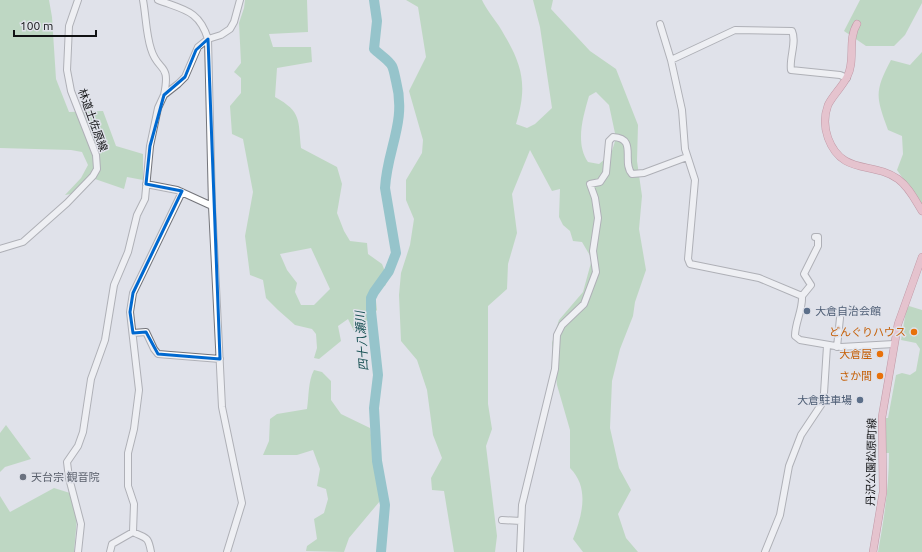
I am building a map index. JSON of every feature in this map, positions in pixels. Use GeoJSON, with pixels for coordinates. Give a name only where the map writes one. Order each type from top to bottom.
{"type":"FeatureCollection","features":[{"type":"Feature","properties":{"kind":"main road"},"geometry":{"type":"LineString","coordinates":[[857,24],[853,33],[851,69],[847,78],[831,100],[825,116],[826,130],[836,152],[850,163],[861,168],[882,172],[899,180],[906,186],[922,211]]}},
{"type":"Feature","properties":{"kind":"main road","name":"丹沢公園松原町線"},"geometry":{"type":"LineString","coordinates":[[873,552],[883,492],[882,417],[894,344],[903,306],[922,257]]}},
{"type":"Feature","properties":{"kind":"street","name":"林道土佐原線"},"geometry":{"type":"LineString","coordinates":[[0,249],[23,242],[67,203],[93,176],[97,169],[96,155],[71,91],[67,70],[69,26],[78,0]]}},
{"type":"Feature","properties":{"kind":"street"},"geometry":{"type":"LineString","coordinates":[[78,552],[81,524],[68,478],[67,462],[78,446],[83,432],[91,379],[104,344],[114,285],[128,252],[137,215],[145,199],[150,146],[158,108],[164,94],[166,75],[165,70],[151,48],[143,0]]}},
{"type":"Feature","properties":{"kind":"street"},"geometry":{"type":"LineString","coordinates":[[158,0],[196,16],[204,26],[208,39],[212,206],[224,422],[242,503],[227,552]]}},
{"type":"Feature","properties":{"kind":"street"},"geometry":{"type":"LineString","coordinates":[[164,94],[185,77],[190,68],[196,50],[208,39],[221,35],[230,29],[234,22],[240,0]]}},
{"type":"Feature","properties":{"kind":"street"},"geometry":{"type":"LineString","coordinates":[[660,24],[671,60],[682,110],[688,157],[695,180],[688,258],[690,264],[759,278],[802,296]]}},
{"type":"Feature","properties":{"kind":"street"},"geometry":{"type":"LineString","coordinates":[[671,60],[735,30],[783,29],[792,31],[794,36],[790,63],[791,70],[840,75],[847,78]]}},
{"type":"Feature","properties":{"kind":"street"},"geometry":{"type":"LineString","coordinates":[[520,552],[522,505],[555,369],[557,335],[562,325],[584,304],[596,272],[593,251],[598,218],[595,198],[590,184],[600,182],[606,173],[609,141],[613,137],[624,140],[627,146],[628,170],[632,174],[644,173],[688,157]]}},
{"type":"Feature","properties":{"kind":"street"},"geometry":{"type":"LineString","coordinates":[[146,184],[182,192],[212,206]]}},
{"type":"Feature","properties":{"kind":"street"},"geometry":{"type":"LineString","coordinates":[[133,532],[134,504],[128,486],[128,453],[134,429],[140,390],[130,312],[133,293],[182,192]]}},
{"type":"Feature","properties":{"kind":"street"},"geometry":{"type":"LineString","coordinates":[[815,237],[818,237],[818,246],[804,274],[811,285],[802,296],[802,305],[795,329],[795,336],[800,340],[837,347],[894,344]]}},
{"type":"Feature","properties":{"kind":"street"},"geometry":{"type":"LineString","coordinates":[[837,347],[840,318]]}},
{"type":"Feature","properties":{"kind":"street"},"geometry":{"type":"LineString","coordinates":[[133,333],[146,332],[158,354],[220,358]]}},
{"type":"Feature","properties":{"kind":"street"},"geometry":{"type":"LineString","coordinates":[[765,552],[780,516],[789,466],[801,435],[821,405],[824,393],[826,346]]}},
{"type":"Feature","properties":{"kind":"street"},"geometry":{"type":"LineString","coordinates":[[502,520],[521,521]]}},
{"type":"Feature","properties":{"kind":"street"},"geometry":{"type":"LineString","coordinates":[[110,552],[112,544],[133,532],[145,536],[148,540],[151,552]]}},
{"type":"Feature","properties":{"kind":"highlighted area"},"geometry":{"type":"Polygon","coordinates":[[[208,39],[220,359],[158,354],[146,332],[133,333],[130,312],[133,293],[182,191],[146,184],[150,146],[164,95],[185,77],[196,50],[208,39]]]}},
{"type":"Feature","properties":{"kind":"green space"},"geometry":{"type":"Polygon","coordinates":[[[0,0],[49,0],[52,17],[56,79],[69,112],[103,111],[116,146],[143,154],[143,180],[127,177],[124,189],[95,179],[93,173],[71,194],[65,195],[81,178],[88,165],[82,152],[71,150],[0,148],[0,0]]]}},
{"type":"Feature","properties":{"kind":"green space"},"geometry":{"type":"Polygon","coordinates":[[[245,0],[307,0],[308,32],[269,34],[273,47],[311,47],[312,62],[277,68],[275,97],[284,102],[294,112],[299,124],[301,148],[337,167],[342,184],[337,213],[344,231],[350,241],[367,243],[368,254],[382,264],[388,279],[385,286],[373,288],[370,293],[376,301],[377,310],[368,321],[354,331],[348,319],[338,326],[341,341],[319,359],[314,358],[317,348],[316,334],[312,329],[295,325],[266,298],[263,280],[250,275],[245,236],[253,192],[243,139],[232,134],[230,106],[241,93],[241,78],[234,72],[241,63],[239,23],[245,0]],[[311,248],[280,254],[287,270],[297,283],[295,292],[301,305],[314,305],[330,289],[311,248]]]}},
{"type":"Feature","properties":{"kind":"green space"},"geometry":{"type":"Polygon","coordinates":[[[406,0],[482,0],[507,39],[521,73],[522,96],[516,124],[527,128],[535,124],[552,108],[540,27],[533,0],[553,0],[551,9],[590,51],[616,69],[638,125],[637,161],[642,196],[639,229],[646,270],[635,302],[633,316],[620,349],[612,381],[610,428],[619,468],[631,490],[618,514],[626,538],[638,552],[583,552],[573,539],[581,512],[582,493],[580,484],[570,468],[570,430],[557,385],[552,343],[559,320],[583,292],[592,259],[582,242],[573,241],[570,231],[563,225],[559,217],[560,189],[552,191],[530,150],[512,194],[517,233],[508,264],[507,289],[488,306],[488,404],[492,429],[486,446],[497,536],[495,552],[454,552],[444,491],[432,490],[431,478],[442,458],[433,435],[427,390],[417,360],[401,341],[399,295],[401,273],[410,245],[414,219],[406,200],[406,180],[422,153],[423,140],[409,91],[426,57],[418,7],[406,0]],[[596,92],[589,96],[584,112],[581,130],[582,147],[588,162],[599,164],[611,154],[616,138],[609,105],[596,92]]]}},
{"type":"Feature","properties":{"kind":"green space"},"geometry":{"type":"Polygon","coordinates":[[[860,0],[922,0],[922,3],[905,35],[894,46],[866,46],[844,31],[860,0]]]}},
{"type":"Feature","properties":{"kind":"green space"},"geometry":{"type":"Polygon","coordinates":[[[922,52],[922,206],[897,170],[903,154],[902,136],[888,130],[879,102],[879,88],[891,60],[910,65],[922,52]]]}},
{"type":"Feature","properties":{"kind":"green space"},"geometry":{"type":"Polygon","coordinates":[[[909,306],[922,310],[922,552],[878,552],[886,503],[889,466],[889,453],[886,453],[884,418],[888,418],[896,375],[902,373],[910,375],[916,371],[920,349],[916,343],[901,340],[906,311],[909,306]]]}},
{"type":"Feature","properties":{"kind":"green space"},"geometry":{"type":"Polygon","coordinates":[[[314,370],[322,372],[331,381],[331,400],[341,414],[370,428],[380,501],[349,538],[344,552],[306,551],[307,546],[317,539],[314,519],[324,513],[328,499],[326,489],[317,486],[320,469],[313,450],[297,455],[263,455],[269,441],[270,419],[277,414],[307,409],[310,384],[314,370]]]}},
{"type":"Feature","properties":{"kind":"green space"},"geometry":{"type":"Polygon","coordinates":[[[6,425],[31,459],[5,467],[0,472],[0,433],[6,425]]]}},
{"type":"Feature","properties":{"kind":"green space"},"geometry":{"type":"Polygon","coordinates":[[[54,488],[70,493],[77,518],[74,552],[0,552],[0,496],[10,512],[54,488]]]}},
{"type":"Feature","properties":{"kind":"waterway","name":"四十八瀬川"},"geometry":{"type":"LineString","coordinates":[[374,0],[377,21],[374,49],[391,64],[399,96],[398,123],[386,174],[385,188],[396,253],[389,271],[371,298],[378,375],[374,408],[377,461],[385,505],[381,552]]}},
{"type":"Feature","properties":{"kind":"place","name":"大倉自治会館"},"geometry":{"type":"Point","coordinates":[807,311]}},
{"type":"Feature","properties":{"kind":"place","name":"どんぐりハウス"},"geometry":{"type":"Point","coordinates":[914,332]}},
{"type":"Feature","properties":{"kind":"place","name":"大倉屋"},"geometry":{"type":"Point","coordinates":[880,354]}},
{"type":"Feature","properties":{"kind":"place","name":"さか間"},"geometry":{"type":"Point","coordinates":[880,376]}},
{"type":"Feature","properties":{"kind":"place","name":"大倉駐車場"},"geometry":{"type":"Point","coordinates":[860,400]}},
{"type":"Feature","properties":{"kind":"place","name":"天台宗 観音院"},"geometry":{"type":"Point","coordinates":[23,477]}}]}
